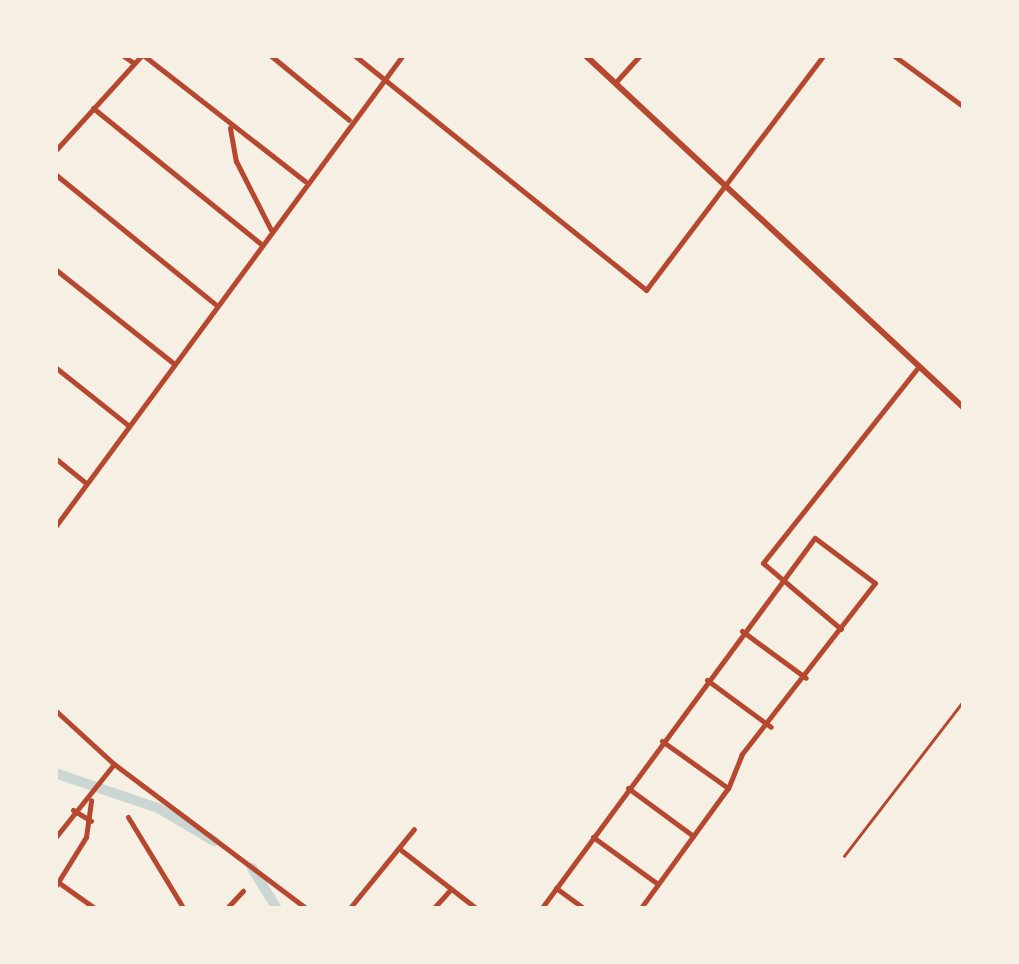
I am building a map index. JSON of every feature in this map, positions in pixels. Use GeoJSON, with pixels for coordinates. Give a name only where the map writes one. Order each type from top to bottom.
{"type":"FeatureCollection","features":[{"type":"Feature","properties":{"kind":"street"},"geometry":{"type":"LineString","coordinates":[[122,55],[134,63]]}},
{"type":"Feature","properties":{"kind":"street"},"geometry":{"type":"LineString","coordinates":[[55,150],[142,55],[304,181]]}},
{"type":"Feature","properties":{"kind":"street"},"geometry":{"type":"LineString","coordinates":[[270,55],[349,120]]}},
{"type":"Feature","properties":{"kind":"street"},"geometry":{"type":"LineString","coordinates":[[354,55],[642,290],[728,185],[824,55]]}},
{"type":"Feature","properties":{"kind":"street"},"geometry":{"type":"LineString","coordinates":[[56,521],[349,120],[404,55]]}},
{"type":"Feature","properties":{"kind":"street"},"geometry":{"type":"LineString","coordinates":[[585,55],[964,408]]}},
{"type":"Feature","properties":{"kind":"street"},"geometry":{"type":"LineString","coordinates":[[615,84],[640,55]]}},
{"type":"Feature","properties":{"kind":"street"},"geometry":{"type":"LineString","coordinates":[[892,55],[964,107]]}},
{"type":"Feature","properties":{"kind":"street"},"geometry":{"type":"LineString","coordinates":[[92,108],[260,242]]}},
{"type":"Feature","properties":{"kind":"street"},"geometry":{"type":"LineString","coordinates":[[230,125],[236,161],[270,230]]}},
{"type":"Feature","properties":{"kind":"street"},"geometry":{"type":"LineString","coordinates":[[55,174],[215,304]]}},
{"type":"Feature","properties":{"kind":"street"},"geometry":{"type":"LineString","coordinates":[[55,269],[173,363]]}},
{"type":"Feature","properties":{"kind":"street"},"geometry":{"type":"LineString","coordinates":[[55,366],[128,424]]}},
{"type":"Feature","properties":{"kind":"street"},"geometry":{"type":"LineString","coordinates":[[841,629],[776,583],[764,570],[766,554],[918,366]]}},
{"type":"Feature","properties":{"kind":"street"},"geometry":{"type":"LineString","coordinates":[[55,458],[86,483]]}},
{"type":"Feature","properties":{"kind":"street"},"geometry":{"type":"LineString","coordinates":[[541,909],[662,740],[690,716],[706,680],[812,537],[870,574],[874,586],[771,727],[742,754],[728,788],[640,909]]}},
{"type":"Feature","properties":{"kind":"street"},"geometry":{"type":"LineString","coordinates":[[742,631],[806,678]]}},
{"type":"Feature","properties":{"kind":"street"},"geometry":{"type":"LineString","coordinates":[[706,680],[771,727]]}},
{"type":"Feature","properties":{"kind":"street"},"geometry":{"type":"LineString","coordinates":[[55,710],[114,764],[307,909]]}},
{"type":"Feature","properties":{"kind":"street"},"geometry":{"type":"LineString","coordinates":[[662,740],[728,788]]}},
{"type":"Feature","properties":{"kind":"street"},"geometry":{"type":"LineString","coordinates":[[96,909],[56,883],[91,820],[91,800],[114,764]]}},
{"type":"Feature","properties":{"kind":"street"},"geometry":{"type":"LineString","coordinates":[[628,788],[693,836]]}},
{"type":"Feature","properties":{"kind":"street"},"geometry":{"type":"LineString","coordinates":[[55,838],[73,810],[91,800]]}},
{"type":"Feature","properties":{"kind":"street"},"geometry":{"type":"LineString","coordinates":[[73,810],[91,820]]}},
{"type":"Feature","properties":{"kind":"street"},"geometry":{"type":"LineString","coordinates":[[128,817],[184,909]]}},
{"type":"Feature","properties":{"kind":"street"},"geometry":{"type":"LineString","coordinates":[[350,909],[414,829]]}},
{"type":"Feature","properties":{"kind":"street"},"geometry":{"type":"LineString","coordinates":[[592,837],[658,884]]}},
{"type":"Feature","properties":{"kind":"street"},"geometry":{"type":"LineString","coordinates":[[401,850],[477,909]]}},
{"type":"Feature","properties":{"kind":"street"},"geometry":{"type":"LineString","coordinates":[[556,888],[586,909]]}},
{"type":"Feature","properties":{"kind":"street"},"geometry":{"type":"LineString","coordinates":[[434,909],[451,889]]}},
{"type":"Feature","properties":{"kind":"street"},"geometry":{"type":"LineString","coordinates":[[226,909],[243,891]]}},
{"type":"Feature","properties":{"kind":"lane"},"geometry":{"type":"LineString","coordinates":[[844,856],[964,700]]}},
{"type":"Feature","properties":{"kind":"waterway"},"geometry":{"type":"LineString","coordinates":[[55,773],[158,808],[214,841]]}},
{"type":"Feature","properties":{"kind":"waterway"},"geometry":{"type":"LineString","coordinates":[[252,868],[277,909]]}}]}
